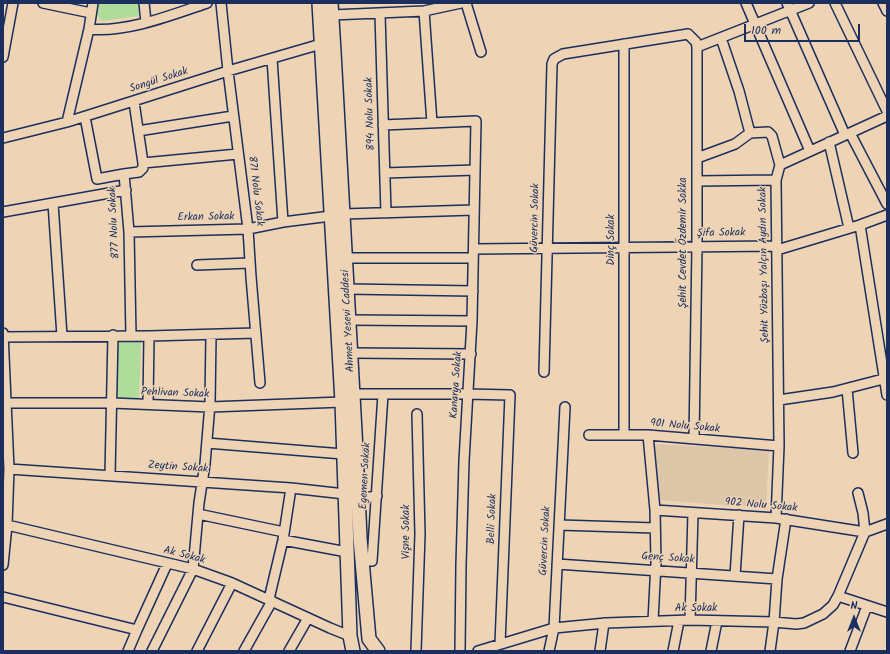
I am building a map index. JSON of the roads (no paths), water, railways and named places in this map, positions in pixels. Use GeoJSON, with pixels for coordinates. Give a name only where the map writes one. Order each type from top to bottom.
{"type":"FeatureCollection","features":[{"type":"Feature","properties":{"kind":"main road","name":"Ahmet Yesevi Caddesi"},"geometry":{"type":"LineString","coordinates":[[319,3],[321,44],[337,215],[345,258],[358,499],[367,561],[369,639]]}},
{"type":"Feature","properties":{"kind":"main road","name":"Ahmet Yesevi Caddesi"},"geometry":{"type":"LineString","coordinates":[[331,9],[343,454],[351,646]]}},
{"type":"Feature","properties":{"kind":"main road"},"geometry":{"type":"LineString","coordinates":[[351,646],[369,639],[378,651]]}},
{"type":"Feature","properties":{"kind":"street"},"geometry":{"type":"LineString","coordinates":[[3,57],[13,3]]}},
{"type":"Feature","properties":{"kind":"street"},"geometry":{"type":"LineString","coordinates":[[44,3],[91,13]]}},
{"type":"Feature","properties":{"kind":"street"},"geometry":{"type":"LineString","coordinates":[[67,122],[89,29],[93,3]]}},
{"type":"Feature","properties":{"kind":"street"},"geometry":{"type":"LineString","coordinates":[[144,3],[146,22]]}},
{"type":"Feature","properties":{"kind":"street"},"geometry":{"type":"LineString","coordinates":[[89,29],[119,29],[207,3]]}},
{"type":"Feature","properties":{"kind":"street","name":"871 Nolu Sokak"},"geometry":{"type":"LineString","coordinates":[[221,3],[248,229],[260,383]]}},
{"type":"Feature","properties":{"kind":"street"},"geometry":{"type":"LineString","coordinates":[[331,9],[380,14],[461,3]]}},
{"type":"Feature","properties":{"kind":"street"},"geometry":{"type":"LineString","coordinates":[[466,3],[481,52]]}},
{"type":"Feature","properties":{"kind":"street"},"geometry":{"type":"LineString","coordinates":[[746,3],[810,151]]}},
{"type":"Feature","properties":{"kind":"street"},"geometry":{"type":"LineString","coordinates":[[624,44],[688,34],[696,42],[697,47],[755,24],[789,7],[810,3]]}},
{"type":"Feature","properties":{"kind":"street"},"geometry":{"type":"LineString","coordinates":[[835,3],[887,111]]}},
{"type":"Feature","properties":{"kind":"street"},"geometry":{"type":"LineString","coordinates":[[883,3],[887,11]]}},
{"type":"Feature","properties":{"kind":"street"},"geometry":{"type":"LineString","coordinates":[[789,7],[847,134],[887,204]]}},
{"type":"Feature","properties":{"kind":"street"},"geometry":{"type":"LineString","coordinates":[[383,125],[432,123],[422,8]]}},
{"type":"Feature","properties":{"kind":"street","name":"894 Nolu Sokak"},"geometry":{"type":"LineString","coordinates":[[380,14],[386,213]]}},
{"type":"Feature","properties":{"kind":"street"},"geometry":{"type":"LineString","coordinates":[[720,38],[739,91],[750,133]]}},
{"type":"Feature","properties":{"kind":"street","name":"Songül Sokak"},"geometry":{"type":"LineString","coordinates":[[3,138],[85,117],[228,71],[321,44]]}},
{"type":"Feature","properties":{"kind":"street","name":"Güvercin Sokak"},"geometry":{"type":"LineString","coordinates":[[544,372],[552,64],[554,59],[563,54],[624,44]]}},
{"type":"Feature","properties":{"kind":"street","name":"Dinç Sokak"},"geometry":{"type":"LineString","coordinates":[[624,44],[624,435]]}},
{"type":"Feature","properties":{"kind":"street","name":"Şehit Cevdet Özdemir Sokka"},"geometry":{"type":"LineString","coordinates":[[694,439],[697,247],[697,47]]}},
{"type":"Feature","properties":{"kind":"street"},"geometry":{"type":"LineString","coordinates":[[272,59],[283,222]]}},
{"type":"Feature","properties":{"kind":"street"},"geometry":{"type":"LineString","coordinates":[[124,174],[139,172],[143,168],[134,102]]}},
{"type":"Feature","properties":{"kind":"street"},"geometry":{"type":"LineString","coordinates":[[138,131],[234,116]]}},
{"type":"Feature","properties":{"kind":"street"},"geometry":{"type":"LineString","coordinates":[[697,158],[735,144],[750,133],[768,132],[772,136],[780,165],[887,116]]}},
{"type":"Feature","properties":{"kind":"street","name":"877 Nolu Sokak"},"geometry":{"type":"LineString","coordinates":[[85,117],[97,179],[124,174],[129,232],[131,336]]}},
{"type":"Feature","properties":{"kind":"street","name":"Kanarya Sokak"},"geometry":{"type":"LineString","coordinates":[[432,123],[476,121],[473,291],[471,354],[467,394],[461,565],[460,651]]}},
{"type":"Feature","properties":{"kind":"street"},"geometry":{"type":"LineString","coordinates":[[830,142],[849,228]]}},
{"type":"Feature","properties":{"kind":"street"},"geometry":{"type":"LineString","coordinates":[[143,163],[238,154]]}},
{"type":"Feature","properties":{"kind":"street","name":"Şehit Yüzbaşı Yalçın Aydın Sokak"},"geometry":{"type":"LineString","coordinates":[[776,518],[779,400],[776,180],[780,165]]}},
{"type":"Feature","properties":{"kind":"street"},"geometry":{"type":"LineString","coordinates":[[385,173],[475,170]]}},
{"type":"Feature","properties":{"kind":"street"},"geometry":{"type":"LineString","coordinates":[[97,179],[100,194]]}},
{"type":"Feature","properties":{"kind":"street"},"geometry":{"type":"LineString","coordinates":[[697,182],[776,180]]}},
{"type":"Feature","properties":{"kind":"street"},"geometry":{"type":"LineString","coordinates":[[3,212],[126,190]]}},
{"type":"Feature","properties":{"kind":"street"},"geometry":{"type":"LineString","coordinates":[[53,202],[62,336]]}},
{"type":"Feature","properties":{"kind":"street","name":"Erkan Sokak"},"geometry":{"type":"LineString","coordinates":[[129,232],[248,229],[283,222],[337,215],[474,210]]}},
{"type":"Feature","properties":{"kind":"street","name":"Şifa Sokak"},"geometry":{"type":"LineString","coordinates":[[345,258],[473,253],[547,248],[777,248],[860,225],[887,215]]}},
{"type":"Feature","properties":{"kind":"street"},"geometry":{"type":"LineString","coordinates":[[860,225],[886,378],[887,395]]}},
{"type":"Feature","properties":{"kind":"street"},"geometry":{"type":"LineString","coordinates":[[197,265],[250,264]]}},
{"type":"Feature","properties":{"kind":"street"},"geometry":{"type":"LineString","coordinates":[[347,289],[473,291]]}},
{"type":"Feature","properties":{"kind":"street"},"geometry":{"type":"LineString","coordinates":[[349,320],[472,321]]}},
{"type":"Feature","properties":{"kind":"street"},"geometry":{"type":"LineString","coordinates":[[3,331],[7,403],[6,451],[9,469],[3,565]]}},
{"type":"Feature","properties":{"kind":"street"},"geometry":{"type":"LineString","coordinates":[[3,338],[256,333]]}},
{"type":"Feature","properties":{"kind":"street"},"geometry":{"type":"LineString","coordinates":[[110,475],[113,335]]}},
{"type":"Feature","properties":{"kind":"street"},"geometry":{"type":"LineString","coordinates":[[152,651],[193,569],[210,407],[211,335]]}},
{"type":"Feature","properties":{"kind":"street"},"geometry":{"type":"LineString","coordinates":[[148,404],[149,336]]}},
{"type":"Feature","properties":{"kind":"street"},"geometry":{"type":"LineString","coordinates":[[351,353],[471,354]]}},
{"type":"Feature","properties":{"kind":"street"},"geometry":{"type":"LineString","coordinates":[[779,400],[833,392],[886,378]]}},
{"type":"Feature","properties":{"kind":"street"},"geometry":{"type":"LineString","coordinates":[[847,389],[853,453]]}},
{"type":"Feature","properties":{"kind":"street"},"geometry":{"type":"LineString","coordinates":[[353,394],[467,394]]}},
{"type":"Feature","properties":{"kind":"street","name":"Egemen Sokak"},"geometry":{"type":"LineString","coordinates":[[367,561],[377,496],[383,394]]}},
{"type":"Feature","properties":{"kind":"street","name":"Belli Sokak"},"geometry":{"type":"LineString","coordinates":[[467,394],[510,395],[500,644]]}},
{"type":"Feature","properties":{"kind":"street","name":"Pehlivan Sokak"},"geometry":{"type":"LineString","coordinates":[[7,403],[148,404],[210,407],[342,402]]}},
{"type":"Feature","properties":{"kind":"street","name":"Güvercin Sokak"},"geometry":{"type":"LineString","coordinates":[[549,651],[554,628],[564,407]]}},
{"type":"Feature","properties":{"kind":"street","name":"Vişne Sokak"},"geometry":{"type":"LineString","coordinates":[[416,651],[420,534],[417,414]]}},
{"type":"Feature","properties":{"kind":"street","name":"901 Nolu Sokak"},"geometry":{"type":"LineString","coordinates":[[589,435],[648,435],[779,446]]}},
{"type":"Feature","properties":{"kind":"street"},"geometry":{"type":"LineString","coordinates":[[648,435],[655,510],[653,621]]}},
{"type":"Feature","properties":{"kind":"street"},"geometry":{"type":"LineString","coordinates":[[207,443],[343,454]]}},
{"type":"Feature","properties":{"kind":"street","name":"Zeytin Sokak"},"geometry":{"type":"LineString","coordinates":[[9,469],[291,488],[345,494]]}},
{"type":"Feature","properties":{"kind":"street"},"geometry":{"type":"LineString","coordinates":[[244,651],[271,600],[291,488]]}},
{"type":"Feature","properties":{"kind":"street"},"geometry":{"type":"LineString","coordinates":[[858,493],[863,512],[865,532],[887,524]]}},
{"type":"Feature","properties":{"kind":"street"},"geometry":{"type":"LineString","coordinates":[[358,499],[377,496]]}},
{"type":"Feature","properties":{"kind":"street","name":"902 Nolu Sokak"},"geometry":{"type":"LineString","coordinates":[[655,510],[776,518],[865,532]]}},
{"type":"Feature","properties":{"kind":"street"},"geometry":{"type":"LineString","coordinates":[[690,620],[693,512]]}},
{"type":"Feature","properties":{"kind":"street"},"geometry":{"type":"LineString","coordinates":[[198,514],[347,552]]}},
{"type":"Feature","properties":{"kind":"street"},"geometry":{"type":"LineString","coordinates":[[735,576],[739,515]]}},
{"type":"Feature","properties":{"kind":"street"},"geometry":{"type":"LineString","coordinates":[[770,651],[777,579],[786,520]]}},
{"type":"Feature","properties":{"kind":"street","name":"Ak Sokak"},"geometry":{"type":"LineString","coordinates":[[5,524],[166,564],[193,569],[232,583],[308,618],[351,646]]}},
{"type":"Feature","properties":{"kind":"street"},"geometry":{"type":"LineString","coordinates":[[559,525],[655,528]]}},
{"type":"Feature","properties":{"kind":"street","name":"Ak Sokak"},"geometry":{"type":"LineString","coordinates":[[478,651],[554,628],[653,621],[690,620],[796,624],[813,620],[833,605],[865,532]]}},
{"type":"Feature","properties":{"kind":"street"},"geometry":{"type":"LineString","coordinates":[[128,651],[166,564]]}},
{"type":"Feature","properties":{"kind":"street","name":"Genç Sokak"},"geometry":{"type":"LineString","coordinates":[[557,564],[777,579]]}},
{"type":"Feature","properties":{"kind":"street"},"geometry":{"type":"LineString","coordinates":[[197,651],[232,583]]}},
{"type":"Feature","properties":{"kind":"street"},"geometry":{"type":"LineString","coordinates":[[838,596],[887,612]]}},
{"type":"Feature","properties":{"kind":"street"},"geometry":{"type":"LineString","coordinates":[[3,597],[137,630]]}},
{"type":"Feature","properties":{"kind":"street"},"geometry":{"type":"LineString","coordinates":[[850,651],[867,606]]}},
{"type":"Feature","properties":{"kind":"street"},"geometry":{"type":"LineString","coordinates":[[289,651],[308,618]]}},
{"type":"Feature","properties":{"kind":"street"},"geometry":{"type":"LineString","coordinates":[[673,651],[679,621]]}},
{"type":"Feature","properties":{"kind":"street"},"geometry":{"type":"LineString","coordinates":[[710,651],[717,621]]}},
{"type":"Feature","properties":{"kind":"street"},"geometry":{"type":"LineString","coordinates":[[600,651],[604,624]]}},
{"type":"Feature","properties":{"kind":"street"},"geometry":{"type":"LineString","coordinates":[[508,651],[510,642]]}}]}
